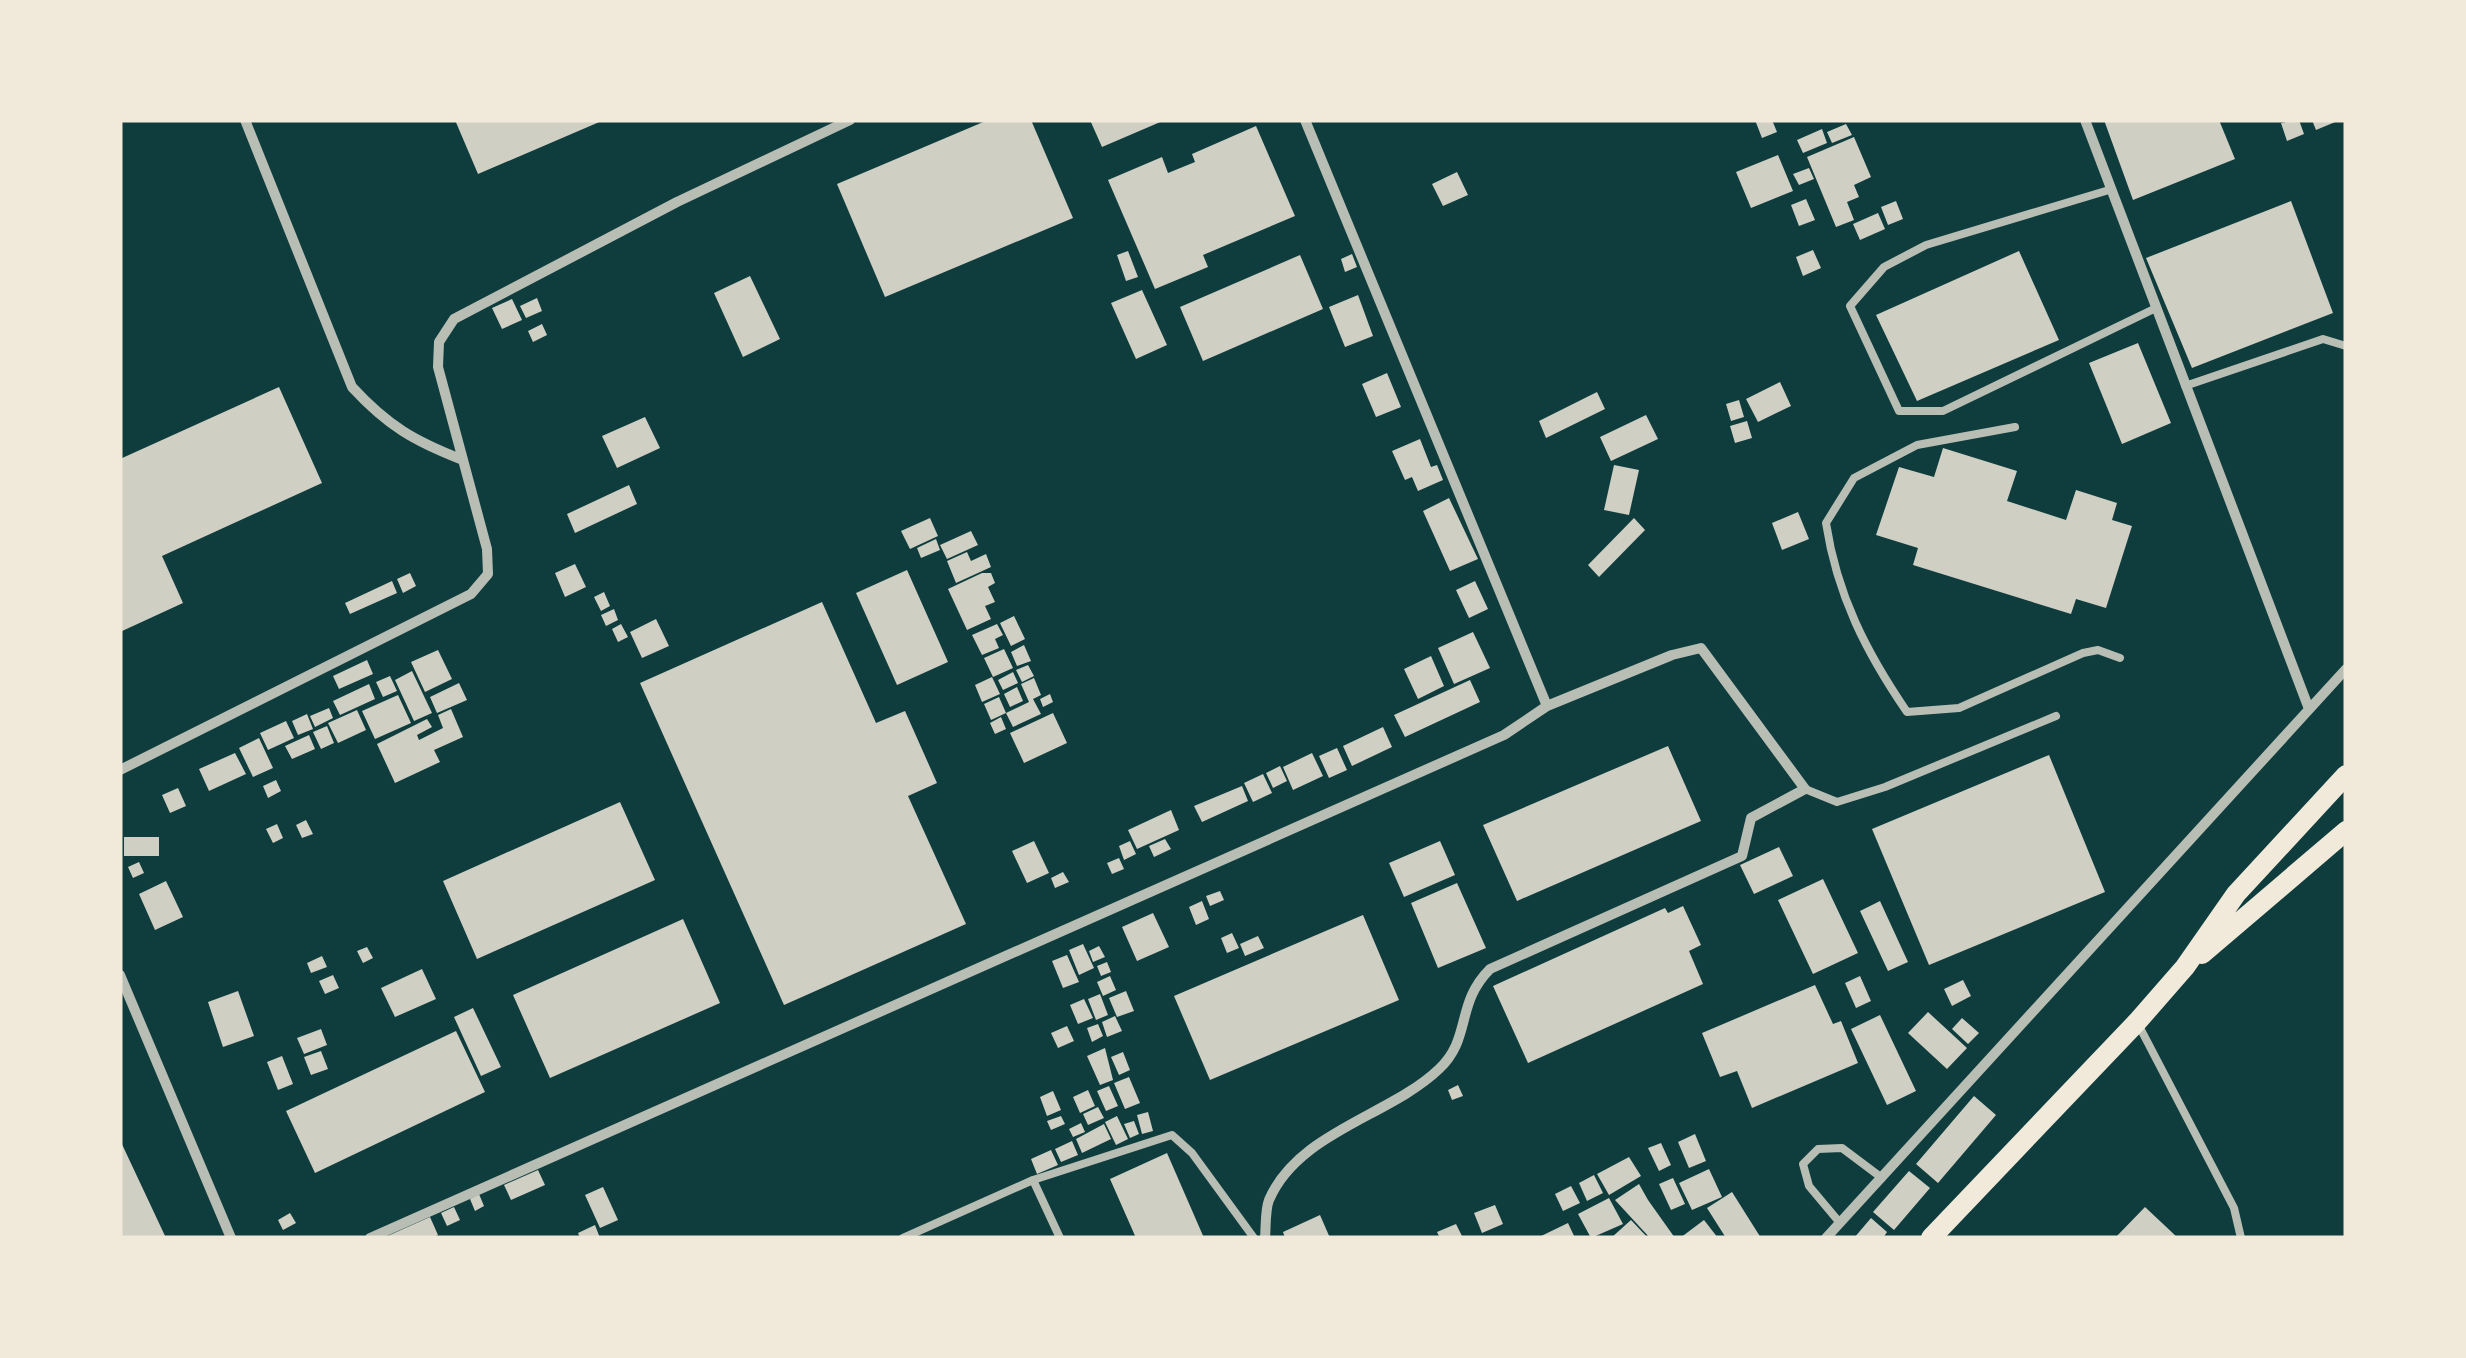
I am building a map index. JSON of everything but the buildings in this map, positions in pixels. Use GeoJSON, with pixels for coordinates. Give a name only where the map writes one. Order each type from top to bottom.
{"type":"FeatureCollection","features":[{"type":"Feature","properties":{"kind":"main road"},"geometry":{"type":"LineString","coordinates":[[1942,1235],[2185,967],[2236,894],[2346,776]]}},
{"type":"Feature","properties":{"kind":"main road"},"geometry":{"type":"LineString","coordinates":[[2185,967],[2258,911],[2346,831]]}},
{"type":"Feature","properties":{"kind":"street"},"geometry":{"type":"LineString","coordinates":[[245,120],[352,387],[384,422],[422,444],[463,460]]}},
{"type":"Feature","properties":{"kind":"street"},"geometry":{"type":"LineString","coordinates":[[120,770],[471,594],[488,574],[486,549],[438,367],[439,342],[454,319],[677,202],[850,120]]}},
{"type":"Feature","properties":{"kind":"street"},"geometry":{"type":"LineString","coordinates":[[1306,120],[1547,706]]}},
{"type":"Feature","properties":{"kind":"street"},"geometry":{"type":"LineString","coordinates":[[2084,120],[2310,709]]}},
{"type":"Feature","properties":{"kind":"street"},"geometry":{"type":"LineString","coordinates":[[370,1238],[1504,736],[1547,706],[1672,654],[1701,648],[1805,789],[1751,818],[1742,856],[1490,969],[1470,988],[1458,1048],[1438,1071],[1300,1158],[1268,1200],[1265,1238]]}},
{"type":"Feature","properties":{"kind":"street"},"geometry":{"type":"LineString","coordinates":[[1826,1238],[2346,669]]}},
{"type":"Feature","properties":{"kind":"street"},"geometry":{"type":"LineString","coordinates":[[120,975],[231,1238]]}},
{"type":"Feature","properties":{"kind":"lane"},"geometry":{"type":"LineString","coordinates":[[2108,190],[1926,245],[1884,268],[1850,306],[1899,410],[1914,411],[1942,411],[2156,308]]}},
{"type":"Feature","properties":{"kind":"lane"},"geometry":{"type":"LineString","coordinates":[[2185,386],[2323,339],[2346,346]]}},
{"type":"Feature","properties":{"kind":"lane"},"geometry":{"type":"LineString","coordinates":[[2015,427],[1917,445],[1854,478],[1826,523],[1833,568],[1866,651],[1907,712],[1959,708],[2083,653],[2098,650],[2120,658]]}},
{"type":"Feature","properties":{"kind":"lane"},"geometry":{"type":"LineString","coordinates":[[1805,789],[1837,802],[1886,787],[2056,716]]}},
{"type":"Feature","properties":{"kind":"lane"},"geometry":{"type":"LineString","coordinates":[[2136,1022],[2234,1208],[2241,1238]]}},
{"type":"Feature","properties":{"kind":"lane"},"geometry":{"type":"LineString","coordinates":[[903,1238],[1033,1180],[1172,1135],[1192,1153],[1254,1238]]}},
{"type":"Feature","properties":{"kind":"lane"},"geometry":{"type":"LineString","coordinates":[[1840,1222],[1809,1186],[1802,1164],[1818,1149],[1842,1148],[1882,1178]]}},
{"type":"Feature","properties":{"kind":"lane"},"geometry":{"type":"LineString","coordinates":[[1033,1180],[1060,1238]]}}]}
